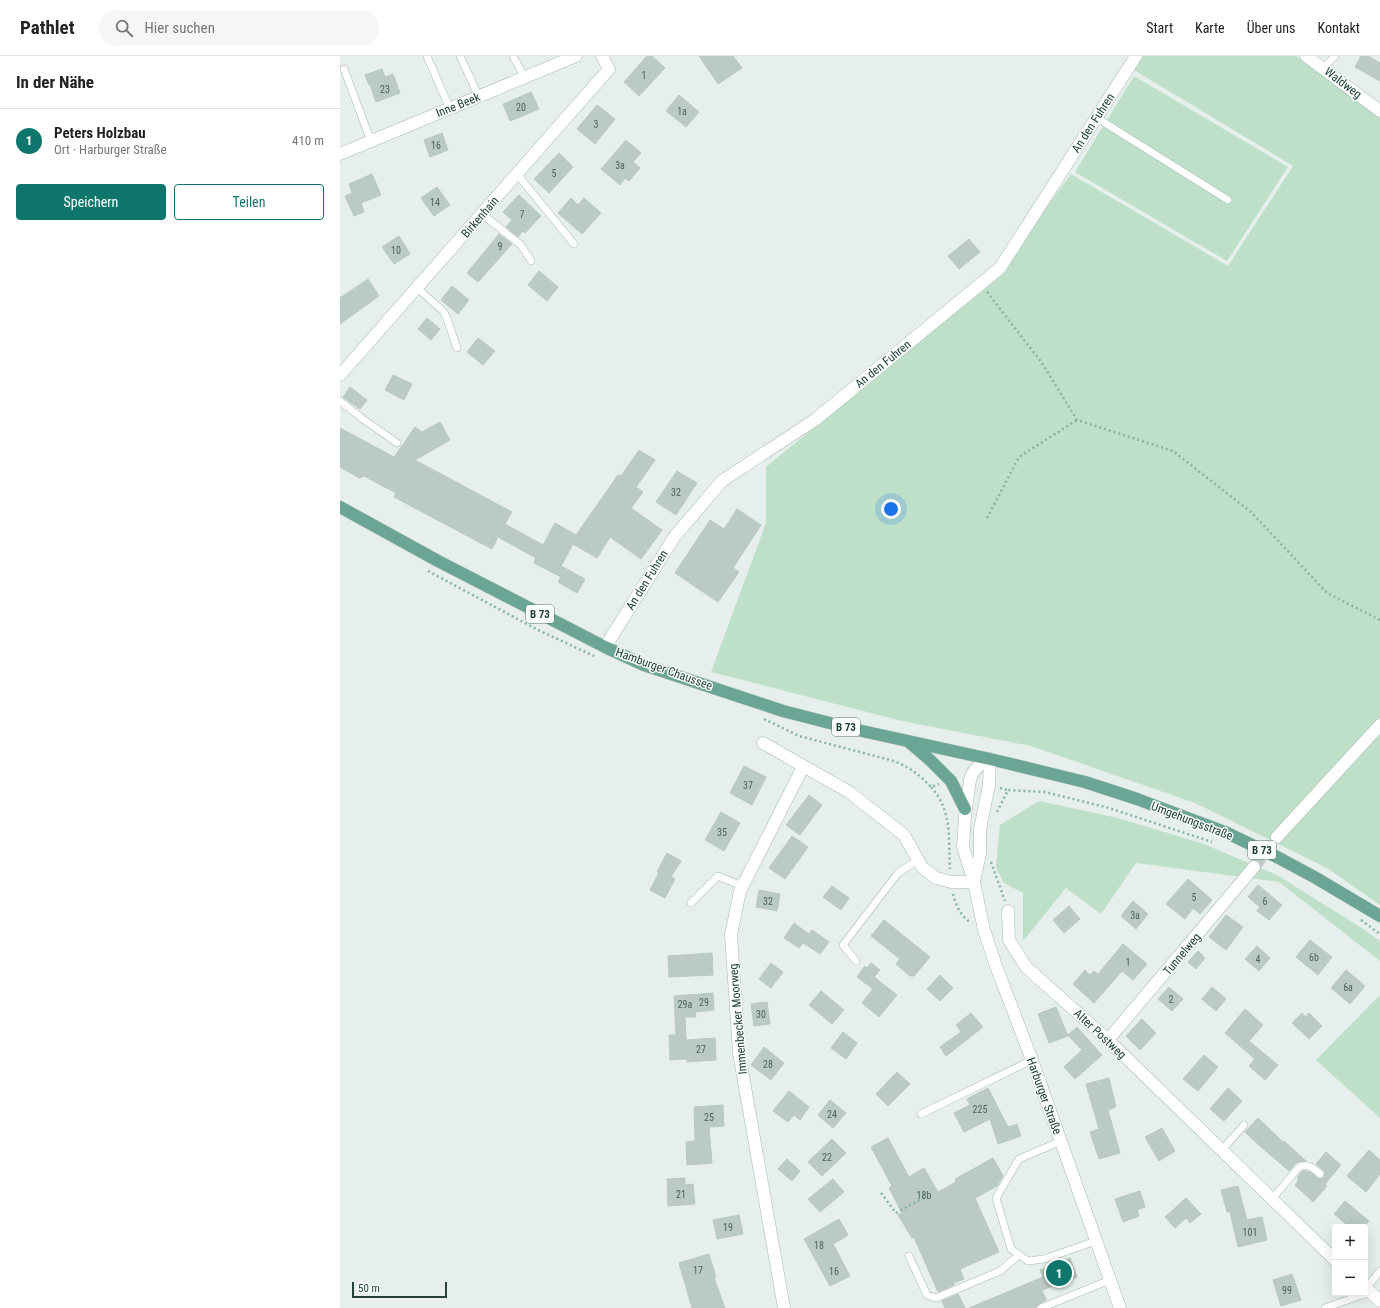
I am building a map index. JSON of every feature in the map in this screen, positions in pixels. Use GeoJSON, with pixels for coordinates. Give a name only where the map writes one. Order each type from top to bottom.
{"type":"FeatureCollection","features":[{"type":"Feature","properties":{"kind":"main road","name":"Hamburger Chaussee"},"geometry":{"type":"LineString","coordinates":[[340,507],[438,561],[605,647],[644,664],[783,711],[908,742],[990,759]]}},
{"type":"Feature","properties":{"kind":"main road"},"geometry":{"type":"LineString","coordinates":[[908,742],[930,760],[951,781],[965,809]]}},
{"type":"Feature","properties":{"kind":"main road","name":"Umgehungsstraße"},"geometry":{"type":"LineString","coordinates":[[990,759],[1084,782],[1144,802],[1225,832],[1316,878],[1380,916]]}},
{"type":"Feature","properties":{"kind":"street","name":"Inne Beek"},"geometry":{"type":"LineString","coordinates":[[340,154],[576,56]]}},
{"type":"Feature","properties":{"kind":"street","name":"Birkenhain"},"geometry":{"type":"LineString","coordinates":[[340,375],[609,69],[602,56]]}},
{"type":"Feature","properties":{"kind":"street","name":"An den Fuhren"},"geometry":{"type":"LineString","coordinates":[[605,647],[675,536],[722,481],[816,418],[1000,268],[1136,56]]}},
{"type":"Feature","properties":{"kind":"street","name":"Waldweg"},"geometry":{"type":"LineString","coordinates":[[1306,56],[1380,111]]}},
{"type":"Feature","properties":{"kind":"street"},"geometry":{"type":"LineString","coordinates":[[1277,837],[1380,725]]}},
{"type":"Feature","properties":{"kind":"street"},"geometry":{"type":"LineString","coordinates":[[763,743],[849,792],[904,835],[922,867],[936,878],[951,882],[974,882]]}},
{"type":"Feature","properties":{"kind":"street","name":"Harburger Straße"},"geometry":{"type":"LineString","coordinates":[[990,759],[981,764],[971,775],[965,809],[963,847],[966,860],[974,882],[984,930],[996,966],[1032,1060],[1120,1308]]}},
{"type":"Feature","properties":{"kind":"street","name":"Harburger Straße"},"geometry":{"type":"LineString","coordinates":[[974,882],[980,854],[980,829],[989,785],[990,759]]}},
{"type":"Feature","properties":{"kind":"street","name":"Immenbecker Moorweg"},"geometry":{"type":"LineString","coordinates":[[784,1308],[739,1053],[731,935],[742,886],[803,767]]}},
{"type":"Feature","properties":{"kind":"street","name":"Tunnelweg"},"geometry":{"type":"LineString","coordinates":[[1108,1040],[1254,867]]}},
{"type":"Feature","properties":{"kind":"street","name":"Alter Postweg"},"geometry":{"type":"LineString","coordinates":[[1008,911],[1010,940],[1026,967],[1108,1040],[1332,1257]]}},
{"type":"Feature","properties":{"kind":"street"},"geometry":{"type":"LineString","coordinates":[[1368,1290],[1380,1300]]}},
{"type":"Feature","properties":{"kind":"lane"},"geometry":{"type":"LineString","coordinates":[[427,56],[450,109]]}},
{"type":"Feature","properties":{"kind":"lane"},"geometry":{"type":"LineString","coordinates":[[460,56],[479,97]]}},
{"type":"Feature","properties":{"kind":"lane"},"geometry":{"type":"LineString","coordinates":[[513,56],[525,78]]}},
{"type":"Feature","properties":{"kind":"lane"},"geometry":{"type":"LineString","coordinates":[[1323,68],[1335,56]]}},
{"type":"Feature","properties":{"kind":"lane"},"geometry":{"type":"LineString","coordinates":[[344,69],[371,141]]}},
{"type":"Feature","properties":{"kind":"lane"},"geometry":{"type":"LineString","coordinates":[[1097,118],[1228,200]]}},
{"type":"Feature","properties":{"kind":"lane"},"geometry":{"type":"LineString","coordinates":[[517,174],[574,244]]}},
{"type":"Feature","properties":{"kind":"lane"},"geometry":{"type":"LineString","coordinates":[[482,214],[521,245],[531,261]]}},
{"type":"Feature","properties":{"kind":"lane"},"geometry":{"type":"LineString","coordinates":[[417,288],[443,311],[457,348]]}},
{"type":"Feature","properties":{"kind":"lane"},"geometry":{"type":"LineString","coordinates":[[340,401],[397,443]]}},
{"type":"Feature","properties":{"kind":"lane"},"geometry":{"type":"LineString","coordinates":[[856,960],[843,945],[898,873],[918,860]]}},
{"type":"Feature","properties":{"kind":"lane"},"geometry":{"type":"LineString","coordinates":[[691,903],[718,876],[742,886]]}},
{"type":"Feature","properties":{"kind":"lane"},"geometry":{"type":"LineString","coordinates":[[920,1114],[1032,1060]]}},
{"type":"Feature","properties":{"kind":"lane"},"geometry":{"type":"LineString","coordinates":[[1222,1150],[1244,1125]]}},
{"type":"Feature","properties":{"kind":"lane"},"geometry":{"type":"LineString","coordinates":[[1061,1142],[1019,1159],[996,1198],[1011,1249],[1028,1261],[1044,1259],[1096,1241]]}},
{"type":"Feature","properties":{"kind":"lane"},"geometry":{"type":"LineString","coordinates":[[1272,1199],[1299,1167],[1304,1165],[1310,1166],[1320,1174]]}},
{"type":"Feature","properties":{"kind":"lane"},"geometry":{"type":"LineString","coordinates":[[909,1256],[927,1295],[936,1298],[1000,1271],[1019,1255]]}},
{"type":"Feature","properties":{"kind":"lane"},"geometry":{"type":"LineString","coordinates":[[1368,1288],[1380,1271]]}},
{"type":"Feature","properties":{"kind":"lane"},"geometry":{"type":"LineString","coordinates":[[1041,1308],[1110,1280]]}},
{"type":"Feature","properties":{"kind":"lane"},"geometry":{"type":"LineString","coordinates":[[1325,1308],[1352,1296]]}},
{"type":"Feature","properties":{"kind":"path"},"geometry":{"type":"LineString","coordinates":[[981,284],[1042,363],[1077,420],[1173,451],[1252,513],[1327,593],[1380,620]]}},
{"type":"Feature","properties":{"kind":"path"},"geometry":{"type":"LineString","coordinates":[[987,518],[1019,457],[1077,420]]}},
{"type":"Feature","properties":{"kind":"path"},"geometry":{"type":"LineString","coordinates":[[931,786],[939,795],[947,816],[953,896],[966,919],[984,930]]}},
{"type":"Feature","properties":{"kind":"path"},"geometry":{"type":"LineString","coordinates":[[995,816],[1008,790],[1045,792],[1109,808],[1213,842]]}},
{"type":"Feature","properties":{"kind":"path"},"geometry":{"type":"LineString","coordinates":[[990,860],[1008,911]]}},
{"type":"Feature","properties":{"kind":"path"},"geometry":{"type":"LineString","coordinates":[[1356,917],[1380,934]]}},
{"type":"Feature","properties":{"kind":"path"},"geometry":{"type":"LineString","coordinates":[[881,1193],[896,1214],[925,1197]]}},
{"type":"Feature","properties":{"kind":"green space"},"geometry":{"type":"Polygon","coordinates":[[[1143,56],[1296,56],[1380,118],[1380,905],[1327,868],[1195,803],[1031,746],[902,721],[711,672],[766,523],[766,467],[987,287],[1071,174],[1228,266],[1293,166],[1134,70],[1143,56]]]}},
{"type":"Feature","properties":{"kind":"green space"},"geometry":{"type":"Polygon","coordinates":[[[1134,76],[1288,167],[1227,261],[1075,172],[1134,76]]]}},
{"type":"Feature","properties":{"kind":"green space"},"geometry":{"type":"Polygon","coordinates":[[[1039,801],[1118,818],[1204,844],[1277,875],[1380,941],[1380,961],[1279,882],[1136,863],[1101,914],[1066,888],[1023,941],[1023,893],[1004,883],[996,867],[1000,825],[1039,801]]]}},
{"type":"Feature","properties":{"kind":"green space"},"geometry":{"type":"Polygon","coordinates":[[[1380,995],[1380,1118],[1316,1060],[1380,995]]]}},
{"type":"Feature","properties":{"kind":"building"},"geometry":{"type":"Polygon","coordinates":[[[647,56],[652,56],[665,68],[639,96],[624,82],[647,56]]]}},
{"type":"Feature","properties":{"kind":"building"},"geometry":{"type":"Polygon","coordinates":[[[699,56],[733,56],[742,68],[718,84],[699,56]]]}},
{"type":"Feature","properties":{"kind":"building"},"geometry":{"type":"Polygon","coordinates":[[[1361,56],[1368,56],[1380,63],[1380,81],[1355,67],[1361,56]]]}},
{"type":"Feature","properties":{"kind":"building"},"geometry":{"type":"Polygon","coordinates":[[[382,69],[385,77],[393,74],[400,93],[376,102],[370,84],[369,85],[365,75],[382,69]]]}},
{"type":"Feature","properties":{"kind":"building"},"geometry":{"type":"Polygon","coordinates":[[[531,92],[539,109],[510,121],[503,104],[531,92]]]}},
{"type":"Feature","properties":{"kind":"building"},"geometry":{"type":"Polygon","coordinates":[[[679,95],[699,112],[686,127],[666,111],[679,95]]]}},
{"type":"Feature","properties":{"kind":"building"},"geometry":{"type":"Polygon","coordinates":[[[597,105],[615,119],[595,144],[577,129],[597,105]]]}},
{"type":"Feature","properties":{"kind":"building"},"geometry":{"type":"Polygon","coordinates":[[[442,133],[448,150],[430,157],[424,140],[442,133]]]}},
{"type":"Feature","properties":{"kind":"building"},"geometry":{"type":"Polygon","coordinates":[[[626,140],[641,153],[633,162],[640,168],[629,181],[625,178],[620,185],[601,169],[626,140]]]}},
{"type":"Feature","properties":{"kind":"building"},"geometry":{"type":"Polygon","coordinates":[[[559,153],[573,167],[549,193],[534,179],[559,153]]]}},
{"type":"Feature","properties":{"kind":"building"},"geometry":{"type":"Polygon","coordinates":[[[372,174],[381,195],[361,203],[364,212],[354,216],[345,196],[352,193],[349,184],[372,174]]]}},
{"type":"Feature","properties":{"kind":"building"},"geometry":{"type":"Polygon","coordinates":[[[437,187],[450,205],[434,216],[421,198],[437,187]]]}},
{"type":"Feature","properties":{"kind":"building"},"geometry":{"type":"Polygon","coordinates":[[[519,195],[541,216],[525,233],[523,231],[518,237],[506,227],[512,220],[503,212],[519,195]]]}},
{"type":"Feature","properties":{"kind":"building"},"geometry":{"type":"Polygon","coordinates":[[[571,198],[578,205],[584,198],[601,213],[582,234],[558,213],[571,198]]]}},
{"type":"Feature","properties":{"kind":"building"},"geometry":{"type":"Polygon","coordinates":[[[499,234],[512,244],[478,282],[467,273],[499,234]]]}},
{"type":"Feature","properties":{"kind":"building"},"geometry":{"type":"Polygon","coordinates":[[[399,236],[410,254],[394,264],[382,247],[399,236]]]}},
{"type":"Feature","properties":{"kind":"building"},"geometry":{"type":"Polygon","coordinates":[[[969,239],[980,252],[959,269],[948,256],[969,239]]]}},
{"type":"Feature","properties":{"kind":"building"},"geometry":{"type":"Polygon","coordinates":[[[539,271],[558,287],[547,301],[528,285],[539,271]]]}},
{"type":"Feature","properties":{"kind":"building"},"geometry":{"type":"Polygon","coordinates":[[[368,279],[379,296],[340,324],[340,298],[368,279]]]}},
{"type":"Feature","properties":{"kind":"building"},"geometry":{"type":"Polygon","coordinates":[[[452,286],[469,300],[458,314],[441,300],[452,286]]]}},
{"type":"Feature","properties":{"kind":"building"},"geometry":{"type":"Polygon","coordinates":[[[427,318],[440,329],[431,340],[418,329],[427,318]]]}},
{"type":"Feature","properties":{"kind":"building"},"geometry":{"type":"Polygon","coordinates":[[[478,338],[495,351],[483,365],[467,352],[478,338]]]}},
{"type":"Feature","properties":{"kind":"building"},"geometry":{"type":"Polygon","coordinates":[[[393,375],[412,384],[404,400],[385,390],[393,375]]]}},
{"type":"Feature","properties":{"kind":"building"},"geometry":{"type":"Polygon","coordinates":[[[350,387],[367,400],[360,409],[343,397],[350,387]]]}},
{"type":"Feature","properties":{"kind":"building"},"geometry":{"type":"Polygon","coordinates":[[[440,422],[450,440],[415,460],[512,512],[505,524],[543,545],[555,523],[576,535],[618,475],[621,476],[639,450],[655,460],[636,487],[643,492],[631,508],[662,530],[641,559],[610,537],[597,558],[573,544],[561,566],[585,579],[577,593],[558,582],[561,577],[534,563],[536,558],[498,537],[492,549],[394,497],[396,493],[364,476],[359,478],[340,467],[340,428],[394,457],[415,427],[422,432],[440,422]]]}},
{"type":"Feature","properties":{"kind":"building"},"geometry":{"type":"Polygon","coordinates":[[[677,471],[697,483],[676,515],[656,502],[677,471]]]}},
{"type":"Feature","properties":{"kind":"building"},"geometry":{"type":"Polygon","coordinates":[[[737,509],[761,525],[733,568],[739,572],[718,602],[675,573],[710,520],[724,529],[737,509]]]}},
{"type":"Feature","properties":{"kind":"building"},"geometry":{"type":"Polygon","coordinates":[[[744,766],[766,777],[752,805],[730,793],[744,766]]]}},
{"type":"Feature","properties":{"kind":"building"},"geometry":{"type":"Polygon","coordinates":[[[809,795],[822,805],[800,835],[786,825],[809,795]]]}},
{"type":"Feature","properties":{"kind":"building"},"geometry":{"type":"Polygon","coordinates":[[[721,812],[740,823],[724,851],[705,840],[721,812]]]}},
{"type":"Feature","properties":{"kind":"building"},"geometry":{"type":"Polygon","coordinates":[[[792,836],[808,847],[785,879],[769,868],[792,836]]]}},
{"type":"Feature","properties":{"kind":"building"},"geometry":{"type":"Polygon","coordinates":[[[667,853],[681,861],[671,877],[675,879],[665,898],[650,890],[667,853]]]}},
{"type":"Feature","properties":{"kind":"building"},"geometry":{"type":"Polygon","coordinates":[[[1188,879],[1212,900],[1200,914],[1193,908],[1185,919],[1166,904],[1188,879]]]}},
{"type":"Feature","properties":{"kind":"building"},"geometry":{"type":"Polygon","coordinates":[[[1258,885],[1282,905],[1269,920],[1257,911],[1260,907],[1248,897],[1258,885]]]}},
{"type":"Feature","properties":{"kind":"building"},"geometry":{"type":"Polygon","coordinates":[[[832,886],[849,898],[841,910],[823,897],[832,886]]]}},
{"type":"Feature","properties":{"kind":"building"},"geometry":{"type":"Polygon","coordinates":[[[759,890],[780,894],[777,911],[756,907],[759,890]]]}},
{"type":"Feature","properties":{"kind":"building"},"geometry":{"type":"Polygon","coordinates":[[[1133,901],[1148,914],[1136,929],[1121,916],[1133,901]]]}},
{"type":"Feature","properties":{"kind":"building"},"geometry":{"type":"Polygon","coordinates":[[[1069,906],[1080,919],[1064,933],[1053,920],[1069,906]]]}},
{"type":"Feature","properties":{"kind":"building"},"geometry":{"type":"Polygon","coordinates":[[[1226,915],[1243,927],[1226,950],[1209,937],[1226,915]]]}},
{"type":"Feature","properties":{"kind":"building"},"geometry":{"type":"Polygon","coordinates":[[[884,920],[930,957],[914,976],[910,976],[896,964],[900,959],[871,936],[884,920]]]}},
{"type":"Feature","properties":{"kind":"building"},"geometry":{"type":"Polygon","coordinates":[[[794,923],[809,934],[812,930],[829,942],[820,954],[803,943],[799,948],[784,938],[794,923]]]}},
{"type":"Feature","properties":{"kind":"building"},"geometry":{"type":"Polygon","coordinates":[[[1310,940],[1332,957],[1318,975],[1296,957],[1310,940]]]}},
{"type":"Feature","properties":{"kind":"building"},"geometry":{"type":"Polygon","coordinates":[[[1123,944],[1147,964],[1133,980],[1122,971],[1094,1003],[1073,984],[1085,970],[1090,975],[1094,971],[1098,974],[1123,944]]]}},
{"type":"Feature","properties":{"kind":"building"},"geometry":{"type":"Polygon","coordinates":[[[1257,946],[1270,958],[1259,971],[1245,959],[1257,946]]]}},
{"type":"Feature","properties":{"kind":"building"},"geometry":{"type":"Polygon","coordinates":[[[1198,951],[1205,958],[1196,969],[1188,962],[1198,951]]]}},
{"type":"Feature","properties":{"kind":"building"},"geometry":{"type":"Polygon","coordinates":[[[712,953],[713,975],[669,977],[668,956],[712,953]]]}},
{"type":"Feature","properties":{"kind":"building"},"geometry":{"type":"Polygon","coordinates":[[[771,963],[783,972],[771,988],[759,979],[771,963]]]}},
{"type":"Feature","properties":{"kind":"building"},"geometry":{"type":"Polygon","coordinates":[[[871,963],[880,970],[874,977],[897,995],[879,1017],[862,1003],[873,989],[857,977],[865,966],[867,968],[871,963]]]}},
{"type":"Feature","properties":{"kind":"building"},"geometry":{"type":"Polygon","coordinates":[[[1346,970],[1365,986],[1350,1004],[1331,988],[1346,970]]]}},
{"type":"Feature","properties":{"kind":"building"},"geometry":{"type":"Polygon","coordinates":[[[940,975],[953,988],[940,1001],[927,989],[940,975]]]}},
{"type":"Feature","properties":{"kind":"building"},"geometry":{"type":"Polygon","coordinates":[[[1169,987],[1183,999],[1172,1011],[1158,999],[1169,987]]]}},
{"type":"Feature","properties":{"kind":"building"},"geometry":{"type":"Polygon","coordinates":[[[1212,987],[1226,999],[1216,1011],[1202,999],[1212,987]]]}},
{"type":"Feature","properties":{"kind":"building"},"geometry":{"type":"Polygon","coordinates":[[[821,991],[844,1010],[832,1024],[809,1005],[821,991]]]}},
{"type":"Feature","properties":{"kind":"building"},"geometry":{"type":"Polygon","coordinates":[[[713,993],[714,1010],[695,1012],[696,1017],[685,1017],[686,1040],[715,1038],[716,1060],[687,1062],[687,1059],[670,1060],[669,1035],[676,1035],[674,996],[713,993]]]}},
{"type":"Feature","properties":{"kind":"building"},"geometry":{"type":"Polygon","coordinates":[[[767,1002],[770,1024],[754,1026],[751,1004],[767,1002]]]}},
{"type":"Feature","properties":{"kind":"building"},"geometry":{"type":"Polygon","coordinates":[[[1056,1007],[1068,1036],[1049,1043],[1038,1014],[1056,1007]]]}},
{"type":"Feature","properties":{"kind":"building"},"geometry":{"type":"Polygon","coordinates":[[[1245,1009],[1263,1025],[1249,1041],[1278,1065],[1265,1080],[1249,1066],[1255,1059],[1225,1033],[1245,1009]]]}},
{"type":"Feature","properties":{"kind":"building"},"geometry":{"type":"Polygon","coordinates":[[[971,1013],[983,1027],[946,1056],[940,1047],[961,1032],[956,1025],[971,1013]]]}},
{"type":"Feature","properties":{"kind":"building"},"geometry":{"type":"Polygon","coordinates":[[[1302,1013],[1306,1017],[1309,1013],[1322,1026],[1309,1039],[1292,1023],[1302,1013]]]}},
{"type":"Feature","properties":{"kind":"building"},"geometry":{"type":"Polygon","coordinates":[[[1142,1019],[1156,1033],[1140,1050],[1126,1036],[1142,1019]]]}},
{"type":"Feature","properties":{"kind":"building"},"geometry":{"type":"Polygon","coordinates":[[[1077,1027],[1102,1055],[1075,1079],[1064,1067],[1082,1050],[1068,1035],[1077,1027]]]}},
{"type":"Feature","properties":{"kind":"building"},"geometry":{"type":"Polygon","coordinates":[[[843,1032],[857,1043],[846,1059],[831,1048],[843,1032]]]}},
{"type":"Feature","properties":{"kind":"building"},"geometry":{"type":"Polygon","coordinates":[[[764,1047],[784,1063],[771,1080],[751,1065],[764,1047]]]}},
{"type":"Feature","properties":{"kind":"building"},"geometry":{"type":"Polygon","coordinates":[[[1204,1055],[1218,1067],[1198,1091],[1183,1079],[1204,1055]]]}},
{"type":"Feature","properties":{"kind":"building"},"geometry":{"type":"Polygon","coordinates":[[[897,1072],[910,1084],[888,1106],[876,1094],[897,1072]]]}},
{"type":"Feature","properties":{"kind":"building"},"geometry":{"type":"Polygon","coordinates":[[[1109,1078],[1116,1107],[1108,1110],[1120,1153],[1099,1159],[1090,1132],[1099,1129],[1086,1084],[1109,1078]]]}},
{"type":"Feature","properties":{"kind":"building"},"geometry":{"type":"Polygon","coordinates":[[[988,1088],[1008,1127],[1017,1124],[1021,1136],[998,1144],[990,1119],[964,1132],[954,1113],[970,1105],[967,1099],[988,1088]]]}},
{"type":"Feature","properties":{"kind":"building"},"geometry":{"type":"Polygon","coordinates":[[[1228,1088],[1242,1101],[1224,1121],[1210,1109],[1228,1088]]]}},
{"type":"Feature","properties":{"kind":"building"},"geometry":{"type":"Polygon","coordinates":[[[789,1091],[809,1107],[800,1120],[794,1115],[788,1122],[773,1111],[789,1091]]]}},
{"type":"Feature","properties":{"kind":"building"},"geometry":{"type":"Polygon","coordinates":[[[830,1100],[846,1113],[833,1128],[818,1115],[830,1100]]]}},
{"type":"Feature","properties":{"kind":"building"},"geometry":{"type":"Polygon","coordinates":[[[723,1105],[724,1126],[709,1127],[712,1163],[687,1165],[686,1142],[695,1141],[694,1107],[723,1105]]]}},
{"type":"Feature","properties":{"kind":"building"},"geometry":{"type":"Polygon","coordinates":[[[1258,1118],[1306,1161],[1297,1162],[1289,1171],[1260,1146],[1245,1132],[1258,1118]]]}},
{"type":"Feature","properties":{"kind":"building"},"geometry":{"type":"Polygon","coordinates":[[[1162,1128],[1175,1151],[1159,1161],[1145,1137],[1162,1128]]]}},
{"type":"Feature","properties":{"kind":"building"},"geometry":{"type":"Polygon","coordinates":[[[888,1138],[909,1177],[924,1168],[938,1192],[956,1182],[955,1179],[993,1158],[1003,1176],[997,1186],[975,1198],[999,1252],[960,1269],[964,1279],[953,1283],[954,1285],[938,1292],[914,1237],[912,1238],[898,1215],[902,1213],[889,1188],[892,1186],[871,1147],[888,1138]]]}},
{"type":"Feature","properties":{"kind":"building"},"geometry":{"type":"Polygon","coordinates":[[[832,1139],[846,1153],[822,1176],[808,1162],[832,1139]]]}},
{"type":"Feature","properties":{"kind":"building"},"geometry":{"type":"Polygon","coordinates":[[[1369,1150],[1380,1160],[1380,1174],[1366,1192],[1347,1176],[1369,1150]]]}},
{"type":"Feature","properties":{"kind":"building"},"geometry":{"type":"Polygon","coordinates":[[[1326,1152],[1341,1165],[1325,1184],[1327,1186],[1313,1202],[1295,1185],[1299,1180],[1297,1178],[1302,1171],[1310,1172],[1319,1179],[1324,1178],[1325,1172],[1316,1164],[1326,1152]]]}},
{"type":"Feature","properties":{"kind":"building"},"geometry":{"type":"Polygon","coordinates":[[[787,1159],[800,1171],[792,1181],[778,1169],[787,1159]]]}},
{"type":"Feature","properties":{"kind":"building"},"geometry":{"type":"Polygon","coordinates":[[[685,1178],[685,1185],[693,1184],[695,1204],[668,1206],[667,1179],[685,1178]]]}},
{"type":"Feature","properties":{"kind":"building"},"geometry":{"type":"Polygon","coordinates":[[[833,1179],[844,1192],[820,1212],[808,1199],[833,1179]]]}},
{"type":"Feature","properties":{"kind":"building"},"geometry":{"type":"Polygon","coordinates":[[[1238,1186],[1247,1220],[1262,1217],[1267,1240],[1238,1247],[1230,1212],[1227,1212],[1221,1190],[1238,1186]]]}},
{"type":"Feature","properties":{"kind":"building"},"geometry":{"type":"Polygon","coordinates":[[[1140,1191],[1145,1207],[1137,1210],[1139,1216],[1123,1222],[1115,1199],[1140,1191]]]}},
{"type":"Feature","properties":{"kind":"building"},"geometry":{"type":"Polygon","coordinates":[[[1186,1198],[1201,1214],[1190,1223],[1186,1218],[1175,1228],[1165,1217],[1186,1198]]]}},
{"type":"Feature","properties":{"kind":"building"},"geometry":{"type":"Polygon","coordinates":[[[1345,1201],[1369,1221],[1366,1224],[1346,1224],[1334,1214],[1345,1201]]]}},
{"type":"Feature","properties":{"kind":"building"},"geometry":{"type":"Polygon","coordinates":[[[739,1215],[743,1234],[717,1239],[713,1220],[739,1215]]]}},
{"type":"Feature","properties":{"kind":"building"},"geometry":{"type":"Polygon","coordinates":[[[839,1219],[848,1235],[833,1244],[850,1276],[830,1286],[804,1239],[839,1219]]]}},
{"type":"Feature","properties":{"kind":"building"},"geometry":{"type":"Polygon","coordinates":[[[709,1254],[716,1277],[714,1278],[725,1308],[692,1308],[679,1263],[709,1254]]]}},
{"type":"Feature","properties":{"kind":"building"},"geometry":{"type":"Polygon","coordinates":[[[1070,1258],[1077,1277],[1042,1290],[1046,1300],[1039,1304],[1036,1308],[969,1308],[1043,1277],[1040,1270],[1070,1258]]]}},
{"type":"Feature","properties":{"kind":"building"},"geometry":{"type":"Polygon","coordinates":[[[1292,1274],[1301,1300],[1281,1306],[1273,1280],[1292,1274]]]}},
{"type":"Feature","properties":{"kind":"building"},"geometry":{"type":"Polygon","coordinates":[[[958,1294],[965,1308],[945,1308],[942,1301],[958,1294]]]}},
{"type":"Feature","properties":{"kind":"tunnel"},"geometry":{"type":"LineString","coordinates":[[1254,867],[1277,837]]}},
{"type":"Feature","properties":{"kind":"place","name":"Peters Holzbau"},"geometry":{"type":"Point","coordinates":[1059,1273]}}]}
